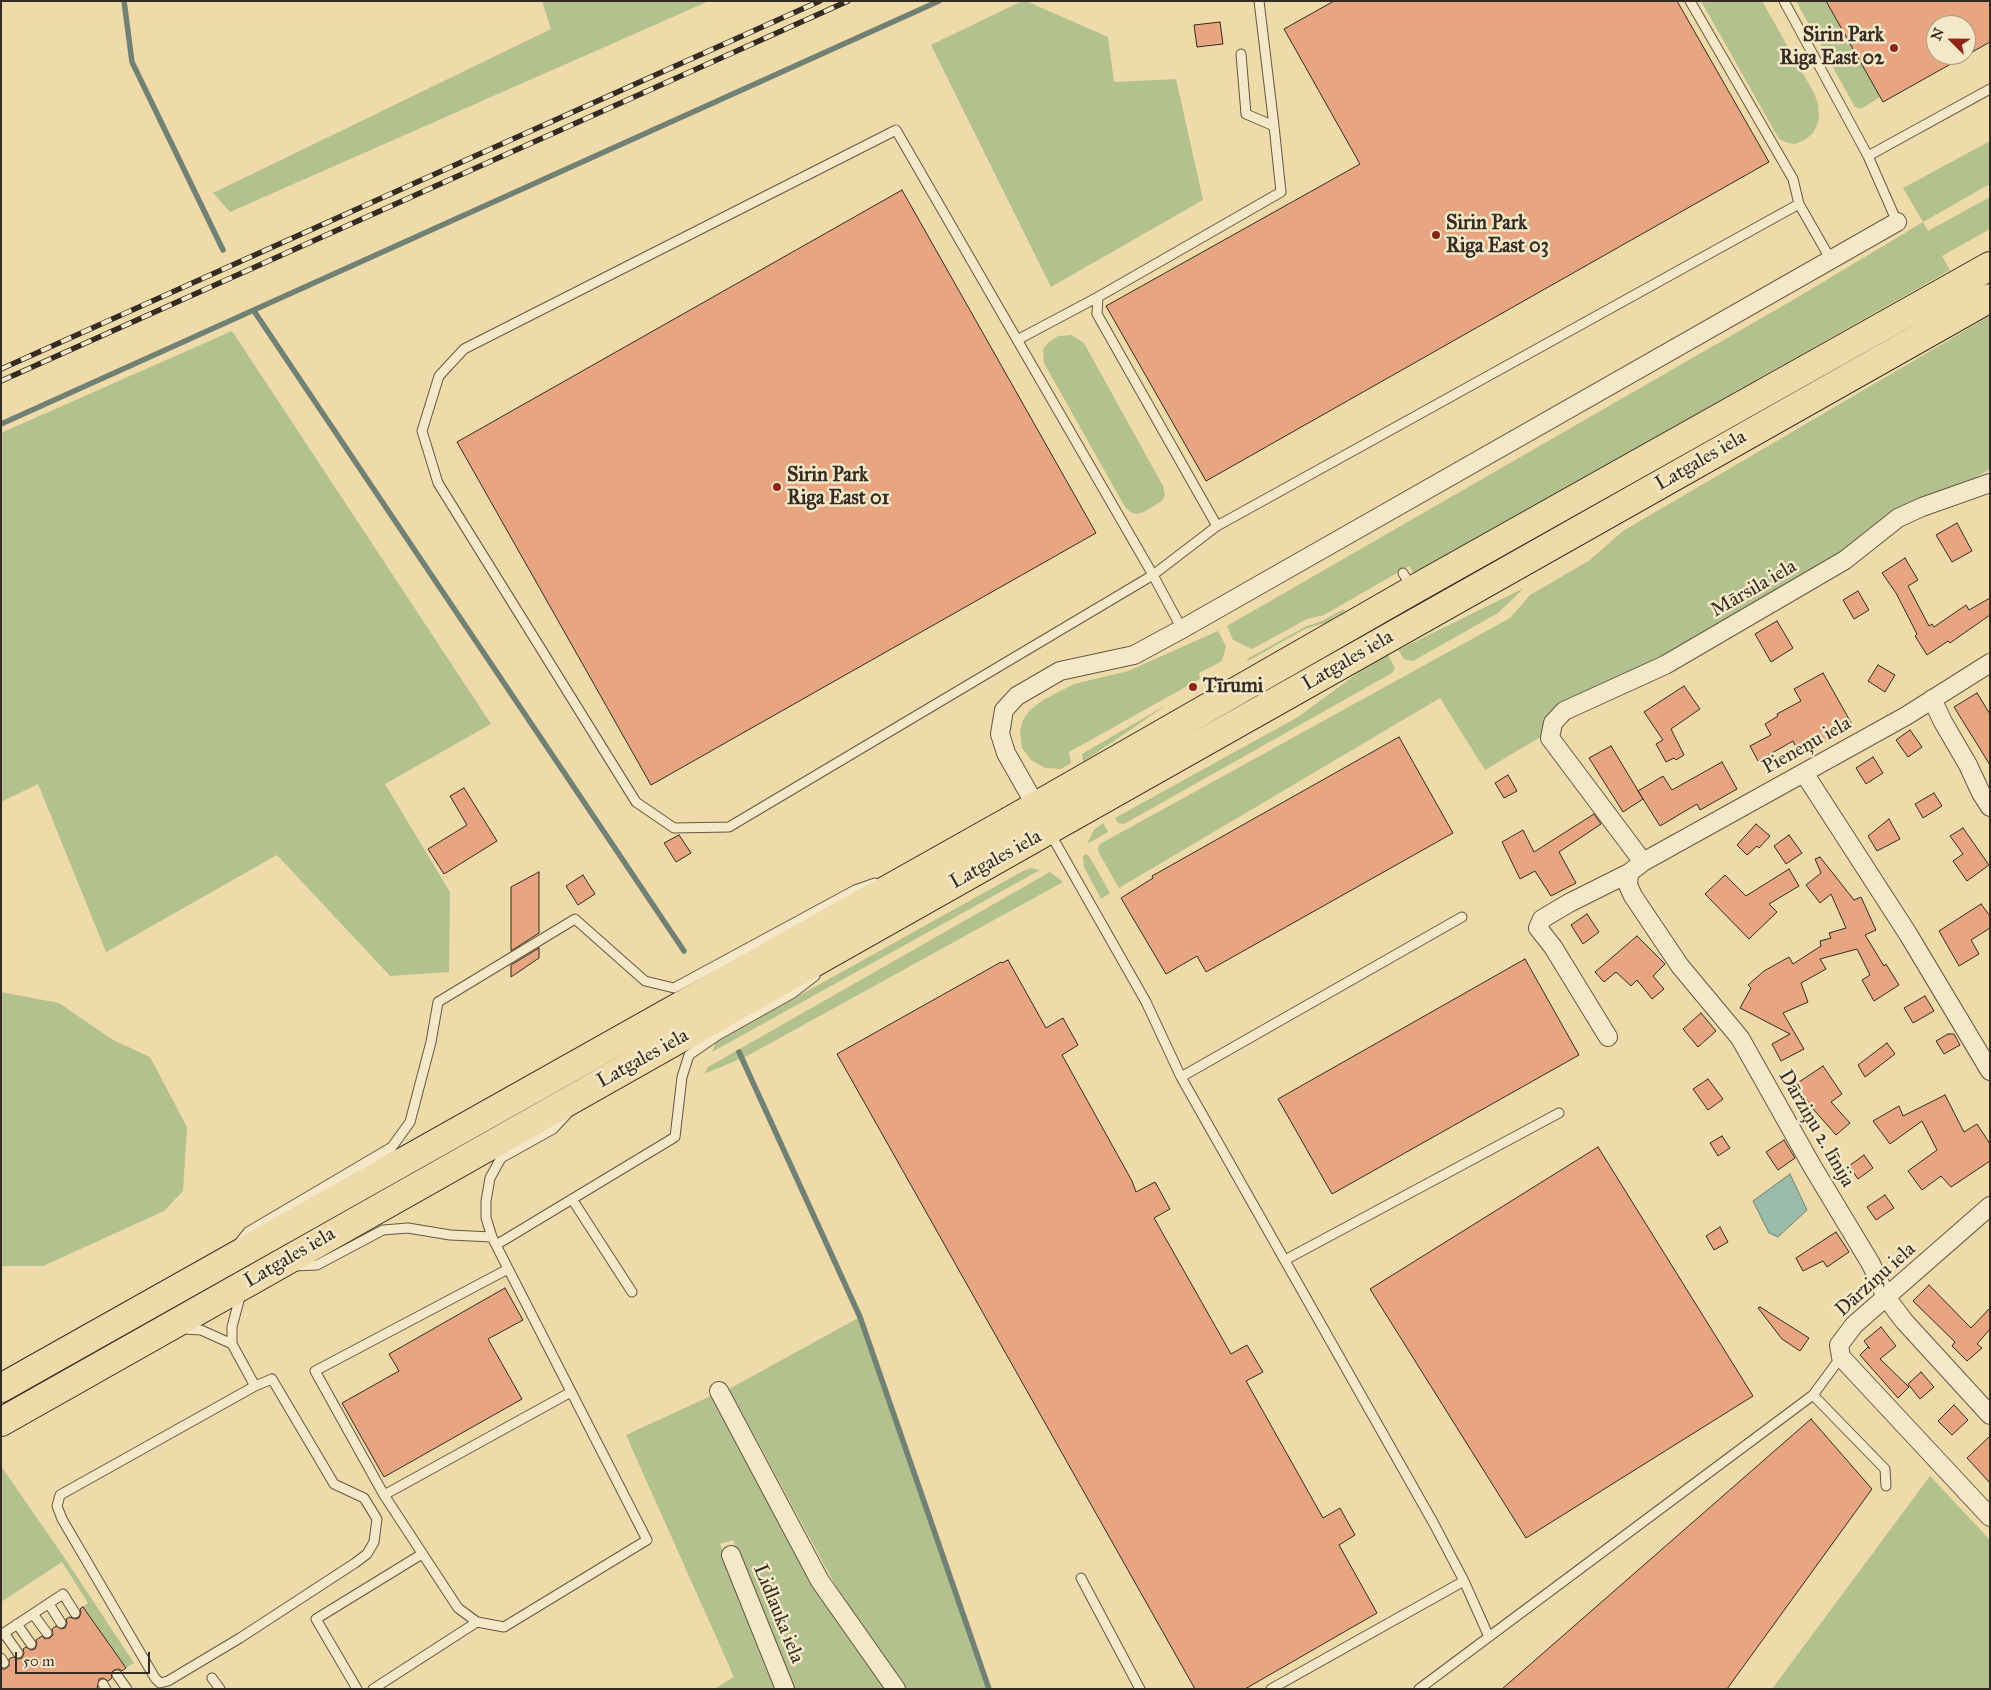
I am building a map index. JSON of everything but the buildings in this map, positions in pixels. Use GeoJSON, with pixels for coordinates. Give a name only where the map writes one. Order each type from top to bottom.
{"type":"FeatureCollection","features":[{"type":"Feature","properties":{"kind":"highway","name":"Latgales iela"},"geometry":{"type":"LineString","coordinates":[[1,1388],[1036,806],[1408,581],[1990,266]]}},
{"type":"Feature","properties":{"kind":"highway","name":"Latgales iela"},"geometry":{"type":"LineString","coordinates":[[1,1422],[1990,298]]}},
{"type":"Feature","properties":{"kind":"highway"},"geometry":{"type":"LineString","coordinates":[[1036,806],[1049,831]]}},
{"type":"Feature","properties":{"kind":"street"},"geometry":{"type":"LineString","coordinates":[[1036,806],[1006,753],[1000,734],[1004,710],[1017,696],[1060,671],[1134,655],[1897,222]]}},
{"type":"Feature","properties":{"kind":"street","name":"Mārsila iela"},"geometry":{"type":"LineString","coordinates":[[1643,862],[1550,738],[1553,723],[1564,711],[1665,665],[1845,560],[1898,518],[1922,507],[1990,483]]}},
{"type":"Feature","properties":{"kind":"street","name":"Pieneņu iela"},"geometry":{"type":"LineString","coordinates":[[1643,862],[1906,716],[1990,663]]}},
{"type":"Feature","properties":{"kind":"street"},"geometry":{"type":"LineString","coordinates":[[1932,698],[1943,722],[1968,765],[1980,794],[1990,807]]}},
{"type":"Feature","properties":{"kind":"street"},"geometry":{"type":"LineString","coordinates":[[1804,773],[1908,934],[1990,1071]]}},
{"type":"Feature","properties":{"kind":"street"},"geometry":{"type":"LineString","coordinates":[[1608,1037],[1554,947],[1538,928],[1542,919],[1629,873],[1643,862]]}},
{"type":"Feature","properties":{"kind":"street","name":"Dārziņu 2. līnija"},"geometry":{"type":"LineString","coordinates":[[1629,873],[1628,885],[1638,904],[1680,966],[1740,1038],[1812,1166],[1871,1264],[1886,1297],[1904,1321],[1990,1415]]}},
{"type":"Feature","properties":{"kind":"street","name":"Dārziņu iela"},"geometry":{"type":"LineString","coordinates":[[1841,1358],[1839,1345],[1854,1325],[1990,1206]]}},
{"type":"Feature","properties":{"kind":"street"},"geometry":{"type":"LineString","coordinates":[[1841,1358],[1990,1517]]}},
{"type":"Feature","properties":{"kind":"street"},"geometry":{"type":"LineString","coordinates":[[719,1391],[820,1582],[896,1689]]}},
{"type":"Feature","properties":{"kind":"street","name":"Lidlauka iela"},"geometry":{"type":"LineString","coordinates":[[731,1556],[785,1689]]}},
{"type":"Feature","properties":{"kind":"lane"},"geometry":{"type":"LineString","coordinates":[[1017,340],[1098,297],[1281,192],[1259,1]]}},
{"type":"Feature","properties":{"kind":"lane"},"geometry":{"type":"LineString","coordinates":[[1690,1],[1793,179],[1800,204],[1831,260]]}},
{"type":"Feature","properties":{"kind":"lane"},"geometry":{"type":"LineString","coordinates":[[1784,1],[1868,156],[1897,222]]}},
{"type":"Feature","properties":{"kind":"lane"},"geometry":{"type":"LineString","coordinates":[[1241,54],[1246,114],[1274,126]]}},
{"type":"Feature","properties":{"kind":"lane"},"geometry":{"type":"LineString","coordinates":[[1868,156],[1990,89]]}},
{"type":"Feature","properties":{"kind":"lane"},"geometry":{"type":"LineString","coordinates":[[1182,629],[1153,575],[896,130],[464,349],[439,376],[422,431],[438,483],[636,802],[674,828],[729,827],[1153,575],[1217,526],[1800,204]]}},
{"type":"Feature","properties":{"kind":"lane"},"geometry":{"type":"LineString","coordinates":[[1098,297],[1098,314],[1217,526]]}},
{"type":"Feature","properties":{"kind":"lane"},"geometry":{"type":"LineString","coordinates":[[1049,831],[1146,1002],[1181,1077],[1464,1581],[1489,1637]]}},
{"type":"Feature","properties":{"kind":"lane","name":"Latgales iela"},"geometry":{"type":"LineString","coordinates":[[223,1264],[248,1232],[392,1147],[410,1122],[431,1042],[438,1002],[575,919],[646,981],[674,988],[855,890],[880,881],[904,880]]}},
{"type":"Feature","properties":{"kind":"lane"},"geometry":{"type":"LineString","coordinates":[[1181,1077],[1462,917]]}},
{"type":"Feature","properties":{"kind":"lane"},"geometry":{"type":"LineString","coordinates":[[275,1266],[317,1265],[383,1230],[408,1228],[494,1241],[572,1199],[675,1137],[682,1077],[689,1055],[718,1035],[793,993],[819,974],[833,952]]}},
{"type":"Feature","properties":{"kind":"lane"},"geometry":{"type":"LineString","coordinates":[[508,1269],[315,1371],[384,1494],[458,1608],[477,1622],[504,1626],[647,1540],[494,1241],[486,1218],[486,1201],[490,1178],[501,1158],[553,1129],[591,1088]]}},
{"type":"Feature","properties":{"kind":"lane"},"geometry":{"type":"LineString","coordinates":[[1284,1260],[1559,1113]]}},
{"type":"Feature","properties":{"kind":"lane"},"geometry":{"type":"LineString","coordinates":[[572,1199],[632,1292]]}},
{"type":"Feature","properties":{"kind":"lane"},"geometry":{"type":"LineString","coordinates":[[243,1285],[232,1327],[232,1344],[255,1386]]}},
{"type":"Feature","properties":{"kind":"lane"},"geometry":{"type":"LineString","coordinates":[[166,1328],[201,1330],[232,1344]]}},
{"type":"Feature","properties":{"kind":"lane"},"geometry":{"type":"LineString","coordinates":[[1419,1689],[1813,1395],[1841,1358]]}},
{"type":"Feature","properties":{"kind":"lane"},"geometry":{"type":"LineString","coordinates":[[272,1379],[334,1484],[364,1498],[377,1519],[374,1542],[368,1554],[240,1638],[168,1681],[160,1683],[155,1678],[62,1519],[58,1506],[60,1495],[255,1386],[272,1379]]}},
{"type":"Feature","properties":{"kind":"lane"},"geometry":{"type":"LineString","coordinates":[[384,1494],[571,1392]]}},
{"type":"Feature","properties":{"kind":"lane"},"geometry":{"type":"LineString","coordinates":[[1813,1395],[1885,1469],[1886,1486]]}},
{"type":"Feature","properties":{"kind":"lane"},"geometry":{"type":"LineString","coordinates":[[357,1689],[316,1619],[422,1554]]}},
{"type":"Feature","properties":{"kind":"lane"},"geometry":{"type":"LineString","coordinates":[[1081,1578],[1140,1689]]}},
{"type":"Feature","properties":{"kind":"lane"},"geometry":{"type":"LineString","coordinates":[[1271,1689],[1464,1581]]}},
{"type":"Feature","properties":{"kind":"lane"},"geometry":{"type":"LineString","coordinates":[[18,1653],[3,1634],[17,1624],[63,1594],[75,1613]]}},
{"type":"Feature","properties":{"kind":"lane"},"geometry":{"type":"LineString","coordinates":[[49,1604],[61,1623]]}},
{"type":"Feature","properties":{"kind":"lane"},"geometry":{"type":"LineString","coordinates":[[33,1614],[47,1633]]}},
{"type":"Feature","properties":{"kind":"lane"},"geometry":{"type":"LineString","coordinates":[[373,1689],[477,1622]]}},
{"type":"Feature","properties":{"kind":"lane"},"geometry":{"type":"LineString","coordinates":[[17,1624],[31,1644]]}},
{"type":"Feature","properties":{"kind":"lane"},"geometry":{"type":"LineString","coordinates":[[117,1675],[127,1689]]}},
{"type":"Feature","properties":{"kind":"lane"},"geometry":{"type":"LineString","coordinates":[[212,1678],[220,1689]]}},
{"type":"Feature","properties":{"kind":"green space"},"geometry":{"type":"Polygon","coordinates":[[[542,1],[709,1],[230,212],[213,193],[551,29],[542,1]]]}},
{"type":"Feature","properties":{"kind":"green space"},"geometry":{"type":"Polygon","coordinates":[[[1022,1],[1026,1],[1108,37],[1114,82],[1176,79],[1203,200],[1051,287],[931,45],[1022,1]]]}},
{"type":"Feature","properties":{"kind":"green space"},"geometry":{"type":"Polygon","coordinates":[[[1701,1],[1762,1],[1814,93],[1818,104],[1819,116],[1817,125],[1813,133],[1805,140],[1795,144],[1779,139],[1701,1]]]}},
{"type":"Feature","properties":{"kind":"green space"},"geometry":{"type":"Polygon","coordinates":[[[1796,1],[1826,1],[1880,97],[1861,109],[1855,107],[1796,1]]]}},
{"type":"Feature","properties":{"kind":"green space"},"geometry":{"type":"Polygon","coordinates":[[[1990,141],[1990,184],[1923,222],[1903,188],[1990,141]]]}},
{"type":"Feature","properties":{"kind":"green space"},"geometry":{"type":"Polygon","coordinates":[[[1990,197],[1990,229],[1942,256],[1950,270],[1414,574],[1409,566],[1324,615],[1307,619],[1252,649],[1233,640],[1227,626],[1793,300],[1923,222],[1928,231],[1990,197]]]}},
{"type":"Feature","properties":{"kind":"green space"},"geometry":{"type":"Polygon","coordinates":[[[1990,316],[1990,469],[1485,770],[1440,698],[1119,888],[1099,853],[1098,848],[1100,844],[1510,618],[1530,595],[1590,560],[1623,531],[1990,316]]]}},
{"type":"Feature","properties":{"kind":"green space"},"geometry":{"type":"Polygon","coordinates":[[[232,331],[491,724],[385,784],[450,892],[449,972],[390,976],[277,855],[106,952],[38,784],[1,802],[1,433],[232,331]]]}},
{"type":"Feature","properties":{"kind":"green space"},"geometry":{"type":"Polygon","coordinates":[[[1072,335],[1084,343],[1163,486],[1165,495],[1162,501],[1144,512],[1136,514],[1130,512],[1125,507],[1044,363],[1043,349],[1049,342],[1058,336],[1072,335]]]}},
{"type":"Feature","properties":{"kind":"green space"},"geometry":{"type":"Polygon","coordinates":[[[1524,588],[1498,613],[1413,661],[1404,659],[1398,650],[1524,588]]]}},
{"type":"Feature","properties":{"kind":"green space"},"geometry":{"type":"Polygon","coordinates":[[[1344,609],[1345,611],[1325,623],[1305,629],[1248,661],[1247,659],[1305,627],[1324,620],[1344,609]]]}},
{"type":"Feature","properties":{"kind":"green space"},"geometry":{"type":"Polygon","coordinates":[[[1218,631],[1226,646],[1222,661],[1199,673],[1200,679],[1069,752],[1071,763],[1061,769],[1045,768],[1031,760],[1022,748],[1020,731],[1023,720],[1029,711],[1043,700],[1074,684],[1128,671],[1218,631]]]}},
{"type":"Feature","properties":{"kind":"green space"},"geometry":{"type":"Polygon","coordinates":[[[1388,655],[1395,668],[1392,673],[1124,824],[1118,823],[1115,818],[1298,717],[1358,673],[1388,655]]]}},
{"type":"Feature","properties":{"kind":"green space"},"geometry":{"type":"Polygon","coordinates":[[[1168,704],[1083,762],[1082,754],[1168,704]]]}},
{"type":"Feature","properties":{"kind":"green space"},"geometry":{"type":"Polygon","coordinates":[[[1103,823],[1108,832],[1087,844],[1094,830],[1103,823]]]}},
{"type":"Feature","properties":{"kind":"green space"},"geometry":{"type":"Polygon","coordinates":[[[1086,854],[1089,856],[1110,893],[1101,899],[1084,867],[1083,856],[1086,854]]]}},
{"type":"Feature","properties":{"kind":"green space"},"geometry":{"type":"Polygon","coordinates":[[[1031,868],[1040,870],[712,1052],[716,1042],[1031,868]]]}},
{"type":"Feature","properties":{"kind":"green space"},"geometry":{"type":"Polygon","coordinates":[[[1050,872],[1063,882],[747,1056],[704,1074],[708,1067],[1050,872]]]}},
{"type":"Feature","properties":{"kind":"green space"},"geometry":{"type":"Polygon","coordinates":[[[1,992],[59,1003],[113,1040],[150,1057],[187,1127],[183,1191],[164,1211],[43,1266],[1,1266],[1,992]]]}},
{"type":"Feature","properties":{"kind":"green space"},"geometry":{"type":"Polygon","coordinates":[[[860,1317],[989,1689],[905,1689],[851,1614],[729,1389],[860,1317]]]}},
{"type":"Feature","properties":{"kind":"green space"},"geometry":{"type":"Polygon","coordinates":[[[715,1394],[808,1575],[847,1636],[890,1689],[795,1689],[733,1540],[720,1544],[776,1689],[714,1689],[734,1677],[626,1435],[715,1394]]]}},
{"type":"Feature","properties":{"kind":"green space"},"geometry":{"type":"Polygon","coordinates":[[[1,1466],[134,1663],[126,1668],[83,1607],[88,1603],[62,1562],[1,1602],[1,1466]]]}},
{"type":"Feature","properties":{"kind":"green space"},"geometry":{"type":"Polygon","coordinates":[[[1930,1476],[1990,1540],[1990,1689],[1772,1689],[1930,1476]]]}},
{"type":"Feature","properties":{"kind":"shaded area"},"geometry":{"type":"Polygon","coordinates":[[[1790,1174],[1807,1210],[1778,1237],[1769,1233],[1753,1201],[1790,1174]]]}},
{"type":"Feature","properties":{"kind":"waterway"},"geometry":{"type":"LineString","coordinates":[[124,1],[132,62],[223,250]]}},
{"type":"Feature","properties":{"kind":"waterway"},"geometry":{"type":"LineString","coordinates":[[1,424],[939,1]]}},
{"type":"Feature","properties":{"kind":"waterway"},"geometry":{"type":"LineString","coordinates":[[254,311],[684,951]]}},
{"type":"Feature","properties":{"kind":"waterway"},"geometry":{"type":"LineString","coordinates":[[739,1052],[860,1317],[989,1689]]}},
{"type":"Feature","properties":{"kind":"railway"},"geometry":{"type":"LineString","coordinates":[[1,369],[820,1]]}},
{"type":"Feature","properties":{"kind":"railway"},"geometry":{"type":"LineString","coordinates":[[1,381],[848,1]]}},
{"type":"Feature","properties":{"kind":"place","name":"Sirin Park Riga East 02"},"geometry":{"type":"Point","coordinates":[1894,48]}},
{"type":"Feature","properties":{"kind":"place","name":"Sirin Park Riga East 03"},"geometry":{"type":"Point","coordinates":[1436,235]}},
{"type":"Feature","properties":{"kind":"place","name":"Sirin Park Riga East 01"},"geometry":{"type":"Point","coordinates":[777,487]}},
{"type":"Feature","properties":{"kind":"place","name":"Tīrumi"},"geometry":{"type":"Point","coordinates":[1193,687]}}]}
